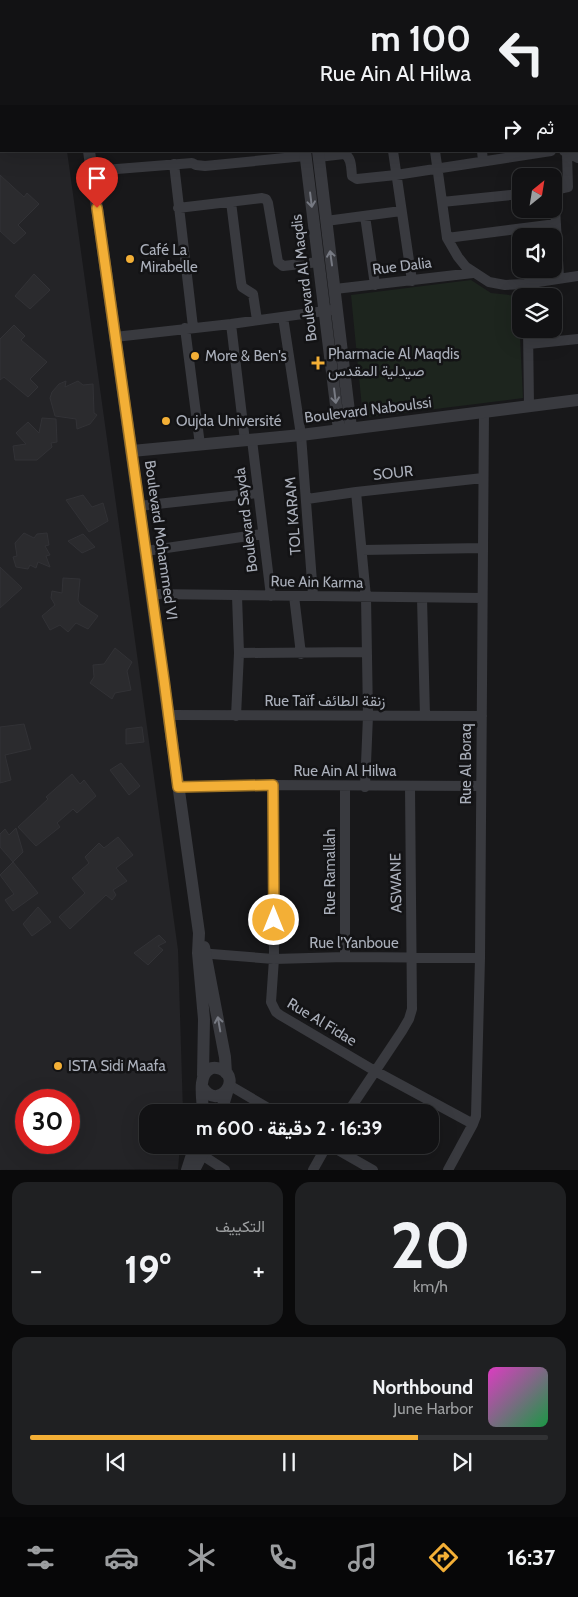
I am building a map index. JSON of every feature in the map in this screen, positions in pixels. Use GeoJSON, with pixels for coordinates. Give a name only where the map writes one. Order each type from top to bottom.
{"type":"FeatureCollection","features":[{"type":"Feature","properties":{"kind":"street","name":"Boulevard Mohammed VI"},"geometry":{"type":"LineString","coordinates":[[89,152],[140,506],[198,934],[225,1057],[228,1082],[223,1104]]}},
{"type":"Feature","properties":{"kind":"street"},"geometry":{"type":"LineString","coordinates":[[190,152],[192,163]]}},
{"type":"Feature","properties":{"kind":"street"},"geometry":{"type":"LineString","coordinates":[[393,152],[412,280]]}},
{"type":"Feature","properties":{"kind":"street"},"geometry":{"type":"LineString","coordinates":[[435,152],[447,238],[461,262],[489,282],[499,285],[526,284],[559,278]]}},
{"type":"Feature","properties":{"kind":"street"},"geometry":{"type":"LineString","coordinates":[[92,171],[192,163],[205,166],[311,154],[344,154],[350,158],[352,176],[357,179],[437,169],[482,156],[537,152]]}},
{"type":"Feature","properties":{"kind":"street"},"geometry":{"type":"LineString","coordinates":[[562,189],[568,187],[566,153],[578,158]]}},
{"type":"Feature","properties":{"kind":"street","name":"Boulevard Al Maqdis"},"geometry":{"type":"LineString","coordinates":[[311,154],[326,221],[338,310],[345,429]]}},
{"type":"Feature","properties":{"kind":"street","name":"Boulevard Al Maqdis"},"geometry":{"type":"LineString","coordinates":[[311,154],[318,262],[324,311],[345,429]]}},
{"type":"Feature","properties":{"kind":"street"},"geometry":{"type":"LineString","coordinates":[[174,164],[200,445]]}},
{"type":"Feature","properties":{"kind":"street"},"geometry":{"type":"LineString","coordinates":[[442,202],[512,195]]}},
{"type":"Feature","properties":{"kind":"street"},"geometry":{"type":"LineString","coordinates":[[178,208],[266,199],[280,265],[318,262]]}},
{"type":"Feature","properties":{"kind":"street"},"geometry":{"type":"LineString","coordinates":[[231,202],[242,287],[253,294],[257,320]]}},
{"type":"Feature","properties":{"kind":"street"},"geometry":{"type":"LineString","coordinates":[[326,221],[401,211]]}},
{"type":"Feature","properties":{"kind":"street"},"geometry":{"type":"LineString","coordinates":[[365,216],[375,285]]}},
{"type":"Feature","properties":{"kind":"street"},"geometry":{"type":"LineString","coordinates":[[556,218],[556,228]]}},
{"type":"Feature","properties":{"kind":"street"},"geometry":{"type":"LineString","coordinates":[[447,238],[556,224]]}},
{"type":"Feature","properties":{"kind":"street","name":"Rue Dalia"},"geometry":{"type":"LineString","coordinates":[[335,289],[473,272]]}},
{"type":"Feature","properties":{"kind":"street"},"geometry":{"type":"LineString","coordinates":[[562,278],[578,276]]}},
{"type":"Feature","properties":{"kind":"street"},"geometry":{"type":"LineString","coordinates":[[115,337],[338,310]]}},
{"type":"Feature","properties":{"kind":"street","name":"TOL KARAM"},"geometry":{"type":"LineString","coordinates":[[283,317],[301,435],[313,595]]}},
{"type":"Feature","properties":{"kind":"street","name":"Boulevard Sayda"},"geometry":{"type":"LineString","coordinates":[[231,324],[271,596]]}},
{"type":"Feature","properties":{"kind":"street"},"geometry":{"type":"LineString","coordinates":[[529,338],[529,406]]}},
{"type":"Feature","properties":{"kind":"street"},"geometry":{"type":"LineString","coordinates":[[529,344],[578,339]]}},
{"type":"Feature","properties":{"kind":"street","name":"Boulevard Naboulssi"},"geometry":{"type":"LineString","coordinates":[[132,451],[301,435],[578,400]]}},
{"type":"Feature","properties":{"kind":"street","name":"Rue Al Boraq"},"geometry":{"type":"LineString","coordinates":[[475,1120],[480,958],[484,412]]}},
{"type":"Feature","properties":{"kind":"street","name":"SOUR"},"geometry":{"type":"LineString","coordinates":[[307,499],[483,478]]}},
{"type":"Feature","properties":{"kind":"street"},"geometry":{"type":"LineString","coordinates":[[356,492],[366,597],[368,716],[365,786]]}},
{"type":"Feature","properties":{"kind":"street"},"geometry":{"type":"LineString","coordinates":[[140,506],[257,494]]}},
{"type":"Feature","properties":{"kind":"street"},"geometry":{"type":"LineString","coordinates":[[146,551],[262,534]]}},
{"type":"Feature","properties":{"kind":"street"},"geometry":{"type":"LineString","coordinates":[[362,550],[483,548]]}},
{"type":"Feature","properties":{"kind":"street","name":"Rue Ain Karma"},"geometry":{"type":"LineString","coordinates":[[152,594],[482,598]]}},
{"type":"Feature","properties":{"kind":"street"},"geometry":{"type":"LineString","coordinates":[[236,716],[239,653],[237,596]]}},
{"type":"Feature","properties":{"kind":"street"},"geometry":{"type":"LineString","coordinates":[[294,596],[301,654]]}},
{"type":"Feature","properties":{"kind":"street"},"geometry":{"type":"LineString","coordinates":[[422,598],[425,716]]}},
{"type":"Feature","properties":{"kind":"street"},"geometry":{"type":"LineString","coordinates":[[239,653],[367,652]]}},
{"type":"Feature","properties":{"kind":"street","name":"Rue Taïf زنقة الطائف"},"geometry":{"type":"LineString","coordinates":[[169,715],[482,716]]}},
{"type":"Feature","properties":{"kind":"street","name":"Rue Ain Al Hilwa"},"geometry":{"type":"LineString","coordinates":[[178,787],[273,785],[481,786]]}},
{"type":"Feature","properties":{"kind":"street","name":"Rue Al Fidae"},"geometry":{"type":"LineString","coordinates":[[273,785],[274,959],[271,1002],[276,1012],[376,1071],[475,1120]]}},
{"type":"Feature","properties":{"kind":"street","name":"Rue Ramallah"},"geometry":{"type":"LineString","coordinates":[[345,786],[345,958]]}},
{"type":"Feature","properties":{"kind":"street","name":"ASWANE"},"geometry":{"type":"LineString","coordinates":[[376,1071],[409,1019],[412,1009],[410,786]]}},
{"type":"Feature","properties":{"kind":"street","name":"Boulevard Mohammed VI"},"geometry":{"type":"LineString","coordinates":[[202,953],[204,1019],[203,1104]]}},
{"type":"Feature","properties":{"kind":"street","name":"Rue l’Yanboue"},"geometry":{"type":"LineString","coordinates":[[202,953],[274,959],[480,958]]}},
{"type":"Feature","properties":{"kind":"street"},"geometry":{"type":"LineString","coordinates":[[228,1082],[225,1093],[217,1096],[208,1094],[203,1081],[210,1069],[222,1070],[228,1082],[262,1104]]}},
{"type":"Feature","properties":{"kind":"street"},"geometry":{"type":"LineString","coordinates":[[353,1104],[376,1071]]}},
{"type":"Feature","properties":{"kind":"street"},"geometry":{"type":"LineString","coordinates":[[448,1170],[475,1120]]}},
{"type":"Feature","properties":{"kind":"street"},"geometry":{"type":"LineString","coordinates":[[187,1170],[197,1154]]}},
{"type":"Feature","properties":{"kind":"street"},"geometry":{"type":"LineString","coordinates":[[194,1170],[199,1154]]}},
{"type":"Feature","properties":{"kind":"street"},"geometry":{"type":"LineString","coordinates":[[208,1154],[226,1170]]}},
{"type":"Feature","properties":{"kind":"street"},"geometry":{"type":"LineString","coordinates":[[313,1170],[323,1154]]}},
{"type":"Feature","properties":{"kind":"street"},"geometry":{"type":"LineString","coordinates":[[344,1154],[373,1170]]}},
{"type":"Feature","properties":{"kind":"shaded area"},"geometry":{"type":"Polygon","coordinates":[[[0,152],[67,152],[178,950],[183,1104],[139,1104],[139,1154],[179,1154],[178,1169],[0,1170],[0,152]]]}},
{"type":"Feature","properties":{"kind":"shaded area"},"geometry":{"type":"Polygon","coordinates":[[[471,280],[491,293],[512,295],[512,338],[520,338],[523,398],[363,418],[351,295],[471,280]]]}},
{"type":"Feature","properties":{"kind":"building"},"geometry":{"type":"Polygon","coordinates":[[[0,175],[24,197],[27,193],[39,204],[18,225],[26,233],[14,244],[0,231],[0,175]]]}},
{"type":"Feature","properties":{"kind":"building"},"geometry":{"type":"Polygon","coordinates":[[[34,274],[50,290],[30,309],[15,296],[34,274]]]}},
{"type":"Feature","properties":{"kind":"building"},"geometry":{"type":"Polygon","coordinates":[[[14,325],[25,336],[21,340],[47,362],[30,379],[38,387],[28,397],[4,377],[0,380],[0,339],[14,325]]]}},
{"type":"Feature","properties":{"kind":"building"},"geometry":{"type":"Polygon","coordinates":[[[66,381],[65,387],[78,381],[83,385],[93,384],[94,413],[97,415],[90,424],[77,429],[76,419],[55,416],[50,398],[52,392],[59,384],[66,381]]]}},
{"type":"Feature","properties":{"kind":"building"},"geometry":{"type":"Polygon","coordinates":[[[42,418],[56,419],[57,442],[51,443],[52,447],[37,460],[15,460],[13,446],[26,444],[16,433],[28,422],[39,433],[42,418]]]}},
{"type":"Feature","properties":{"kind":"building"},"geometry":{"type":"Polygon","coordinates":[[[83,495],[92,507],[103,503],[108,521],[89,532],[66,500],[83,495]]]}},
{"type":"Feature","properties":{"kind":"building"},"geometry":{"type":"Polygon","coordinates":[[[24,533],[34,538],[37,534],[47,533],[49,545],[45,546],[50,555],[46,556],[50,567],[38,562],[36,568],[30,565],[28,569],[16,567],[13,557],[17,556],[15,543],[24,533]]]}},
{"type":"Feature","properties":{"kind":"building"},"geometry":{"type":"Polygon","coordinates":[[[83,534],[95,547],[82,553],[68,541],[83,534]]]}},
{"type":"Feature","properties":{"kind":"building"},"geometry":{"type":"Polygon","coordinates":[[[0,567],[22,588],[0,608],[0,567]]]}},
{"type":"Feature","properties":{"kind":"building"},"geometry":{"type":"Polygon","coordinates":[[[63,578],[80,579],[78,600],[80,604],[98,616],[88,629],[76,623],[68,632],[60,625],[50,630],[42,616],[55,605],[51,598],[52,591],[62,593],[63,578]]]}},
{"type":"Feature","properties":{"kind":"building"},"geometry":{"type":"Polygon","coordinates":[[[115,648],[132,662],[127,671],[131,690],[115,693],[112,699],[90,683],[94,677],[93,665],[104,664],[115,648]]]}},
{"type":"Feature","properties":{"kind":"building"},"geometry":{"type":"Polygon","coordinates":[[[24,724],[31,749],[5,755],[11,780],[0,783],[0,727],[24,724]]]}},
{"type":"Feature","properties":{"kind":"building"},"geometry":{"type":"Polygon","coordinates":[[[142,727],[144,742],[126,744],[126,729],[142,727]]]}},
{"type":"Feature","properties":{"kind":"building"},"geometry":{"type":"Polygon","coordinates":[[[121,763],[140,786],[129,795],[110,770],[121,763]]]}},
{"type":"Feature","properties":{"kind":"building"},"geometry":{"type":"Polygon","coordinates":[[[72,774],[80,784],[84,780],[96,796],[77,813],[73,809],[57,823],[60,827],[36,846],[18,827],[48,799],[46,797],[72,774]]]}},
{"type":"Feature","properties":{"kind":"building"},"geometry":{"type":"Polygon","coordinates":[[[16,828],[23,852],[13,862],[0,847],[0,834],[5,829],[9,835],[16,828]]]}},
{"type":"Feature","properties":{"kind":"building"},"geometry":{"type":"Polygon","coordinates":[[[118,837],[133,855],[116,868],[127,881],[113,890],[116,895],[112,900],[106,895],[70,929],[59,917],[85,893],[72,878],[89,863],[85,857],[99,843],[104,848],[118,837]]]}},
{"type":"Feature","properties":{"kind":"building"},"geometry":{"type":"Polygon","coordinates":[[[13,862],[38,893],[13,911],[5,900],[14,894],[0,875],[13,862]]]}},
{"type":"Feature","properties":{"kind":"building"},"geometry":{"type":"Polygon","coordinates":[[[38,907],[51,922],[32,936],[23,924],[38,907]]]}},
{"type":"Feature","properties":{"kind":"building"},"geometry":{"type":"Polygon","coordinates":[[[159,935],[166,942],[158,946],[163,950],[148,965],[134,953],[159,935]]]}},
{"type":"Feature","properties":{"kind":"place","name":"Café La Mirabelle"},"geometry":{"type":"Point","coordinates":[130,259]}},
{"type":"Feature","properties":{"kind":"place","name":"More & Ben's"},"geometry":{"type":"Point","coordinates":[195,356]}},
{"type":"Feature","properties":{"kind":"place","name":"Pharmacie Al Maqdis صيدلية المقدس"},"geometry":{"type":"Point","coordinates":[318,363]}},
{"type":"Feature","properties":{"kind":"place","name":"Oujda Université"},"geometry":{"type":"Point","coordinates":[166,421]}},
{"type":"Feature","properties":{"kind":"place","name":"ISTA Sidi Maafa"},"geometry":{"type":"Point","coordinates":[58,1066]}},
{"type":"Feature","properties":{"kind":"route"},"geometry":{"type":"LineString","coordinates":[[97,208],[178,787],[273,785],[274,920]]}}]}
